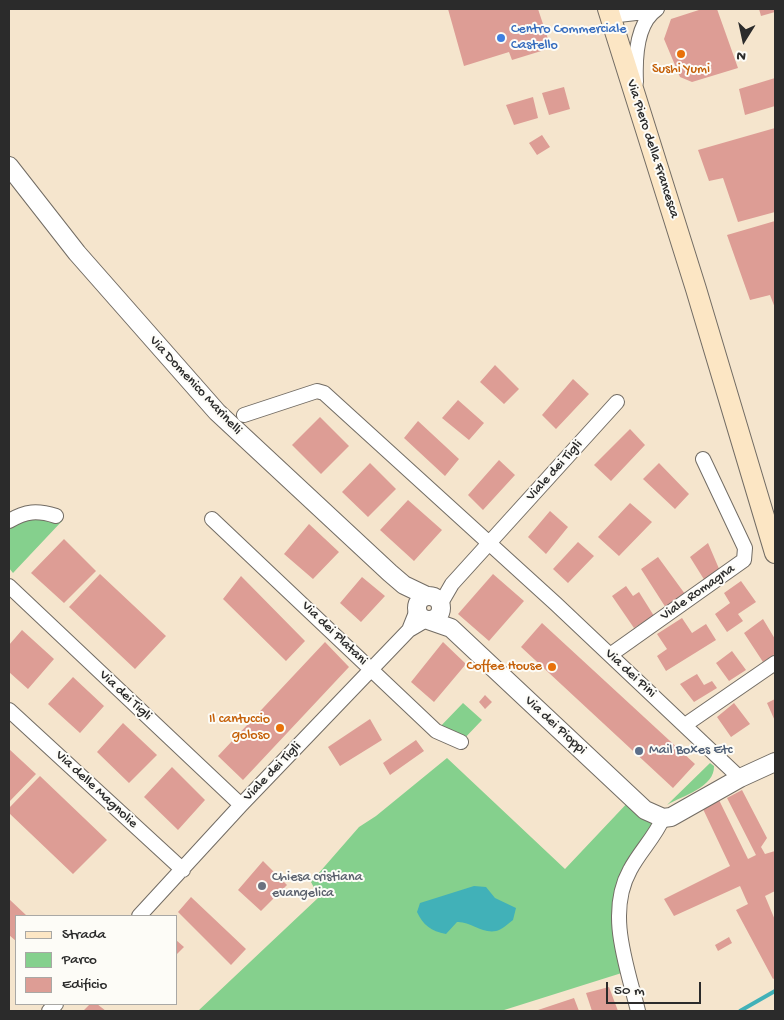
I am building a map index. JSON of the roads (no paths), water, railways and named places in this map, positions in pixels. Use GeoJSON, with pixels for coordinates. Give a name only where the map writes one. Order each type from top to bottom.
{"type":"FeatureCollection","features":[{"type":"Feature","properties":{"kind":"main road","name":"Via Piero della Francesca"},"geometry":{"type":"LineString","coordinates":[[612,11],[638,105],[696,289],[775,554]]}},
{"type":"Feature","properties":{"kind":"street"},"geometry":{"type":"LineString","coordinates":[[612,11],[655,10]]}},
{"type":"Feature","properties":{"kind":"street"},"geometry":{"type":"LineString","coordinates":[[638,105],[635,64],[641,31],[655,10]]}},
{"type":"Feature","properties":{"kind":"street","name":"Via Domenico Marinelli"},"geometry":{"type":"LineString","coordinates":[[9,166],[89,267],[217,412],[429,607]]}},
{"type":"Feature","properties":{"kind":"street"},"geometry":{"type":"LineString","coordinates":[[244,414],[317,391],[324,393],[490,544]]}},
{"type":"Feature","properties":{"kind":"street","name":"Viale dei Tigli"},"geometry":{"type":"LineString","coordinates":[[140,915],[241,805],[490,544],[617,402]]}},
{"type":"Feature","properties":{"kind":"street","name":"Viale Romagna"},"geometry":{"type":"LineString","coordinates":[[610,656],[744,560],[745,548],[703,459]]}},
{"type":"Feature","properties":{"kind":"street"},"geometry":{"type":"LineString","coordinates":[[9,521],[26,512],[41,511],[56,516]]}},
{"type":"Feature","properties":{"kind":"street","name":"Via dei Platani"},"geometry":{"type":"LineString","coordinates":[[212,519],[436,731],[461,742]]}},
{"type":"Feature","properties":{"kind":"street","name":"Via dei Pini"},"geometry":{"type":"LineString","coordinates":[[490,544],[740,778]]}},
{"type":"Feature","properties":{"kind":"street","name":"Via dei Tigli"},"geometry":{"type":"LineString","coordinates":[[9,586],[241,805]]}},
{"type":"Feature","properties":{"kind":"street","name":"Via dei Pioppi"},"geometry":{"type":"LineString","coordinates":[[429,607],[645,810],[663,818]]}},
{"type":"Feature","properties":{"kind":"street"},"geometry":{"type":"LineString","coordinates":[[685,725],[775,664]]}},
{"type":"Feature","properties":{"kind":"street","name":"Via delle Magnolie"},"geometry":{"type":"LineString","coordinates":[[9,710],[183,870]]}},
{"type":"Feature","properties":{"kind":"street"},"geometry":{"type":"LineString","coordinates":[[638,1011],[618,928],[621,898],[629,872],[658,830],[663,818],[683,812],[740,778],[775,762]]}},
{"type":"Feature","properties":{"kind":"water"},"geometry":{"type":"Polygon","coordinates":[[[474,886],[486,887],[495,898],[516,908],[513,920],[496,931],[486,931],[467,923],[457,922],[446,934],[428,927],[422,921],[417,912],[420,903],[474,886]]]}},
{"type":"Feature","properties":{"kind":"waterway"},"geometry":{"type":"LineString","coordinates":[[740,1011],[775,991]]}},
{"type":"Feature","properties":{"kind":"place","name":"Centro Commerciale Castello"},"geometry":{"type":"Point","coordinates":[501,38]}},
{"type":"Feature","properties":{"kind":"place","name":"Sushi Yumi"},"geometry":{"type":"Point","coordinates":[681,54]}},
{"type":"Feature","properties":{"kind":"place","name":"Coffee House"},"geometry":{"type":"Point","coordinates":[552,667]}},
{"type":"Feature","properties":{"kind":"place","name":"Il cantuccio goloso"},"geometry":{"type":"Point","coordinates":[280,728]}},
{"type":"Feature","properties":{"kind":"place","name":"Mail Boxes Etc"},"geometry":{"type":"Point","coordinates":[639,751]}},
{"type":"Feature","properties":{"kind":"place","name":"Chiesa cristiana evangelica"},"geometry":{"type":"Point","coordinates":[262,886]}}]}
